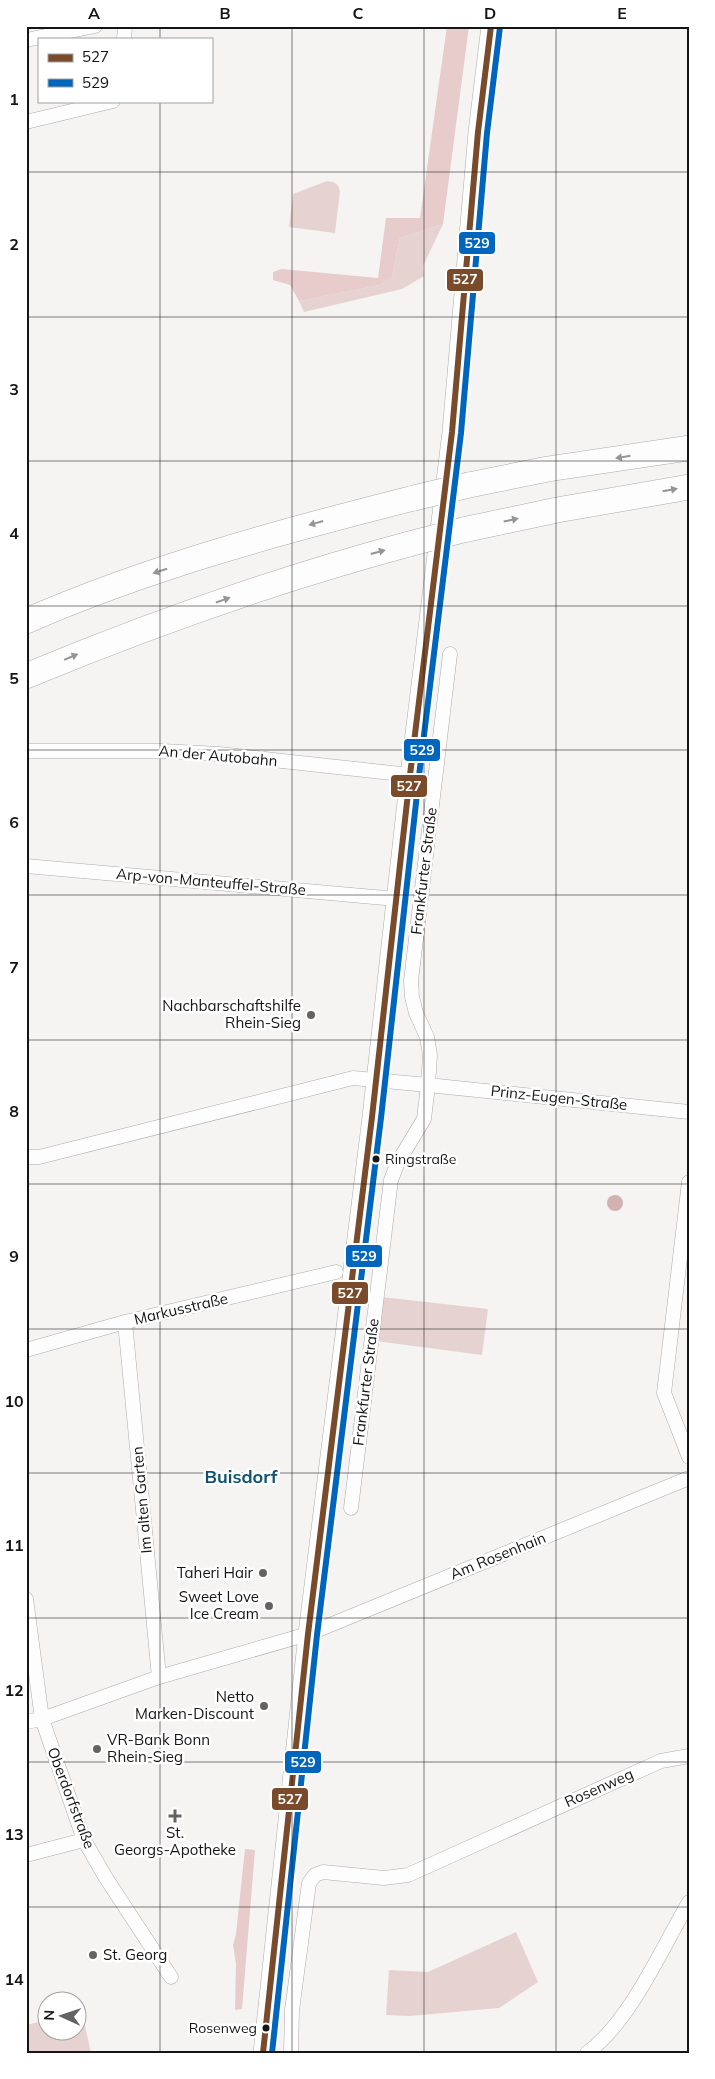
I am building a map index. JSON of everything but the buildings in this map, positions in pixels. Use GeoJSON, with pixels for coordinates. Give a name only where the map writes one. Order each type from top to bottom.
{"type":"FeatureCollection","features":[{"type":"Feature","properties":{"kind":"highway"},"geometry":{"type":"LineString","coordinates":[[26,621],[80,599],[208,555],[325,521],[414,498],[548,469],[689,448]]}},
{"type":"Feature","properties":{"kind":"highway"},"geometry":{"type":"LineString","coordinates":[[26,676],[221,600],[409,544],[463,530],[557,510],[689,487]]}},
{"type":"Feature","properties":{"kind":"main road","name":"Frankfurter Straße"},"geometry":{"type":"LineString","coordinates":[[263,2053],[308,1634],[376,1079],[410,775],[452,432],[478,132],[491,26]]}},
{"type":"Feature","properties":{"kind":"street"},"geometry":{"type":"LineString","coordinates":[[26,40],[96,26]]}},
{"type":"Feature","properties":{"kind":"street"},"geometry":{"type":"LineString","coordinates":[[26,122],[109,102]]}},
{"type":"Feature","properties":{"kind":"street","name":"Frankfurter Straße"},"geometry":{"type":"LineString","coordinates":[[351,1508],[391,1180],[398,1162],[424,1119],[428,1085],[430,1055],[427,1037],[416,1013],[412,998],[411,981],[450,654]]}},
{"type":"Feature","properties":{"kind":"street","name":"An der Autobahn"},"geometry":{"type":"LineString","coordinates":[[26,751],[162,751],[219,754],[410,775]]}},
{"type":"Feature","properties":{"kind":"street","name":"Arp-von-Manteuffel-Straße"},"geometry":{"type":"LineString","coordinates":[[32,867],[396,899]]}},
{"type":"Feature","properties":{"kind":"street"},"geometry":{"type":"LineString","coordinates":[[26,1157],[39,1157],[353,1078],[428,1085]]}},
{"type":"Feature","properties":{"kind":"street","name":"Prinz-Eugen-Straße"},"geometry":{"type":"LineString","coordinates":[[428,1085],[689,1112]]}},
{"type":"Feature","properties":{"kind":"street"},"geometry":{"type":"LineString","coordinates":[[689,1182],[664,1394],[689,1457]]}},
{"type":"Feature","properties":{"kind":"street","name":"Markusstraße"},"geometry":{"type":"LineString","coordinates":[[26,1350],[125,1322],[336,1272]]}},
{"type":"Feature","properties":{"kind":"street","name":"Im alten Garten"},"geometry":{"type":"LineString","coordinates":[[125,1322],[158,1677]]}},
{"type":"Feature","properties":{"kind":"street","name":"Am Rosenhain"},"geometry":{"type":"LineString","coordinates":[[26,1722],[42,1719],[158,1677],[308,1634],[689,1478]]}},
{"type":"Feature","properties":{"kind":"street","name":"Oberdorfstraße"},"geometry":{"type":"LineString","coordinates":[[26,1599],[42,1719],[84,1840],[106,1878],[170,1977]]}},
{"type":"Feature","properties":{"kind":"street","name":"Rosenweg"},"geometry":{"type":"LineString","coordinates":[[291,2053],[292,2010],[309,1882],[315,1875],[323,1872],[384,1878],[408,1875],[642,1768],[661,1761],[689,1756]]}},
{"type":"Feature","properties":{"kind":"street"},"geometry":{"type":"LineString","coordinates":[[26,1855],[84,1840]]}},
{"type":"Feature","properties":{"kind":"street"},"geometry":{"type":"LineString","coordinates":[[587,2053],[594,2048],[620,2019],[637,1994],[689,1902]]}},
{"type":"Feature","properties":{"kind":"shaded area"},"geometry":{"type":"Polygon","coordinates":[[[447,26],[469,26],[443,224],[400,238],[392,277],[380,285],[299,301],[290,285],[273,280],[273,272],[282,269],[378,278],[386,218],[420,218],[447,26]]]}},
{"type":"Feature","properties":{"kind":"shaded area"},"geometry":{"type":"Polygon","coordinates":[[[327,181],[336,183],[340,191],[335,233],[289,227],[293,194],[327,181]]]}},
{"type":"Feature","properties":{"kind":"shaded area"},"geometry":{"type":"Polygon","coordinates":[[[443,224],[423,266],[424,276],[402,289],[304,312],[299,301],[380,285],[392,277],[400,238],[443,224]]]}},
{"type":"Feature","properties":{"kind":"shaded area"},"geometry":{"type":"Polygon","coordinates":[[[615,1195],[621,1197],[623,1203],[621,1209],[615,1211],[609,1209],[607,1203],[609,1197],[615,1195]]]}},
{"type":"Feature","properties":{"kind":"shaded area"},"geometry":{"type":"Polygon","coordinates":[[[382,1297],[488,1309],[482,1355],[376,1341],[382,1297]]]}},
{"type":"Feature","properties":{"kind":"shaded area"},"geometry":{"type":"Polygon","coordinates":[[[245,1849],[255,1850],[242,2009],[235,2010],[236,1964],[233,1945],[236,1934],[245,1849]]]}},
{"type":"Feature","properties":{"kind":"shaded area"},"geometry":{"type":"Polygon","coordinates":[[[516,1932],[538,1982],[499,2008],[410,2016],[386,2015],[389,1970],[428,1972],[516,1932]]]}},
{"type":"Feature","properties":{"kind":"shaded area"},"geometry":{"type":"Polygon","coordinates":[[[38,2022],[38,2042],[88,2042],[88,2039],[91,2053],[26,2053],[26,2025],[38,2022]]]}},
{"type":"Feature","properties":{"kind":"transit line","name":"527"},"geometry":{"type":"LineString","coordinates":[[263,2053],[308,1634],[372,1117],[410,775],[452,432],[478,132],[491,26]]}},
{"type":"Feature","properties":{"kind":"transit line","name":"529"},"geometry":{"type":"LineString","coordinates":[[272,2053],[317,1635],[381,1118],[419,776],[461,433],[487,133],[500,27]]}},
{"type":"Feature","properties":{"kind":"place","name":"Nachbarschaftshilfe Rhein-Sieg"},"geometry":{"type":"Point","coordinates":[311,1015]}},
{"type":"Feature","properties":{"kind":"place","name":"Ringstraße"},"geometry":{"type":"Point","coordinates":[376,1159]}},
{"type":"Feature","properties":{"kind":"place","name":"Taheri Hair"},"geometry":{"type":"Point","coordinates":[263,1573]}},
{"type":"Feature","properties":{"kind":"place","name":"Sweet Love Ice Cream"},"geometry":{"type":"Point","coordinates":[269,1606]}},
{"type":"Feature","properties":{"kind":"place","name":"Netto Marken-Discount"},"geometry":{"type":"Point","coordinates":[264,1706]}},
{"type":"Feature","properties":{"kind":"place","name":"VR-Bank Bonn Rhein-Sieg"},"geometry":{"type":"Point","coordinates":[97,1749]}},
{"type":"Feature","properties":{"kind":"place","name":"St. Georgs-Apotheke"},"geometry":{"type":"Point","coordinates":[175,1816]}},
{"type":"Feature","properties":{"kind":"place","name":"St. Georg"},"geometry":{"type":"Point","coordinates":[93,1955]}},
{"type":"Feature","properties":{"kind":"place","name":"Rosenweg"},"geometry":{"type":"Point","coordinates":[266,2028]}},
{"type":"Feature","properties":{"kind":"district","name":"Buisdorf"},"geometry":{"type":"Point","coordinates":[241,1477]}}]}
